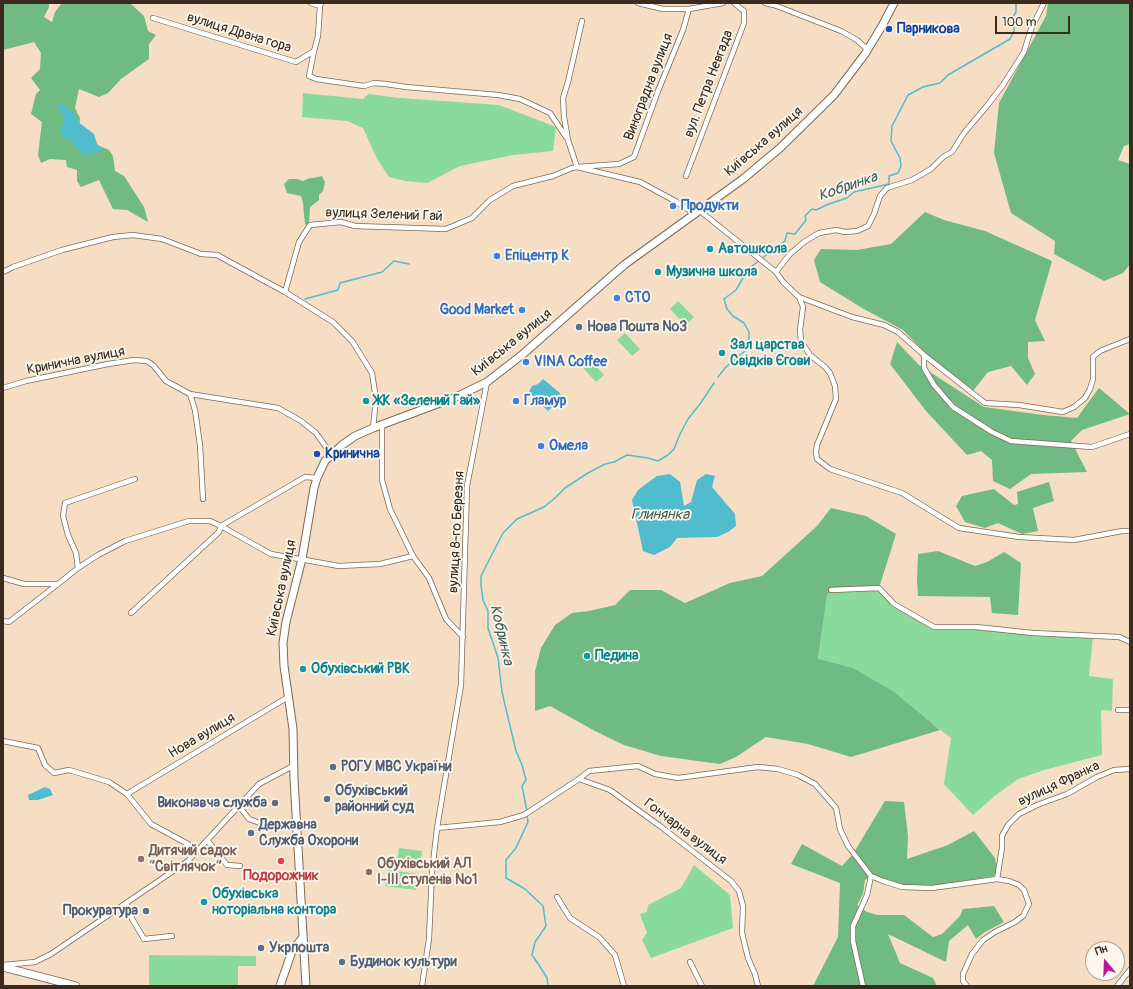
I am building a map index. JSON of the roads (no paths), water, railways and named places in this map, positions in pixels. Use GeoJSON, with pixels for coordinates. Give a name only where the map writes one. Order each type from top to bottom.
{"type":"FeatureCollection","features":[{"type":"Feature","properties":{"kind":"main road","name":"Київська вулиця"},"geometry":{"type":"LineString","coordinates":[[306,986],[293,766],[293,729],[284,666],[283,643],[286,622],[302,559],[314,488],[325,461],[331,454],[355,436],[456,397],[488,382],[523,354],[624,265],[761,165],[814,116],[834,95],[868,50],[894,3]]}},
{"type":"Feature","properties":{"kind":"main road"},"geometry":{"type":"LineString","coordinates":[[280,986],[292,951],[303,937]]}},
{"type":"Feature","properties":{"kind":"main road"},"geometry":{"type":"LineString","coordinates":[[3,966],[76,986]]}},
{"type":"Feature","properties":{"kind":"street"},"geometry":{"type":"LineString","coordinates":[[311,3],[321,5],[318,36],[308,76],[316,80],[364,86],[374,83],[498,95],[520,99],[550,113],[568,140]]}},
{"type":"Feature","properties":{"kind":"street"},"geometry":{"type":"LineString","coordinates":[[638,3],[663,9],[689,9],[723,3]]}},
{"type":"Feature","properties":{"kind":"street","name":"вул. Петра Невгада"},"geometry":{"type":"LineString","coordinates":[[686,176],[744,23],[744,11],[734,3]]}},
{"type":"Feature","properties":{"kind":"street"},"geometry":{"type":"LineString","coordinates":[[765,3],[822,22],[857,40],[868,50]]}},
{"type":"Feature","properties":{"kind":"street"},"geometry":{"type":"LineString","coordinates":[[776,272],[790,254],[804,242],[819,233],[836,230],[845,232],[857,231],[868,226],[880,196],[887,188],[912,180],[932,169],[943,157],[952,152],[964,133],[991,102],[1024,52],[1031,29],[1044,3]]}},
{"type":"Feature","properties":{"kind":"street","name":"Виноградна вулиця"},"geometry":{"type":"LineString","coordinates":[[577,168],[619,164],[634,157],[658,91],[683,30],[689,9]]}},
{"type":"Feature","properties":{"kind":"street","name":"вулиця Драна гора"},"geometry":{"type":"LineString","coordinates":[[153,18],[296,62],[314,51]]}},
{"type":"Feature","properties":{"kind":"street"},"geometry":{"type":"LineString","coordinates":[[577,168],[568,140],[564,117],[563,98],[582,21]]}},
{"type":"Feature","properties":{"kind":"street","name":"вулиця Зелений Гай"},"geometry":{"type":"LineString","coordinates":[[285,292],[299,242],[310,225],[341,222],[355,226],[446,229],[472,218],[490,200],[513,186],[553,176],[572,168],[577,168],[640,182],[698,212],[758,257],[776,272],[783,282],[799,296],[852,317],[884,325],[898,332],[924,355],[985,403],[1024,405],[1063,412],[1074,407],[1085,398],[1090,389],[1093,379],[1093,357],[1100,351],[1130,339]]}},
{"type":"Feature","properties":{"kind":"street"},"geometry":{"type":"LineString","coordinates":[[3,272],[62,250],[133,235],[162,239],[201,254],[217,255],[285,292],[333,322],[352,342],[372,373],[376,399],[373,428]]}},
{"type":"Feature","properties":{"kind":"street"},"geometry":{"type":"LineString","coordinates":[[799,296],[803,307],[800,330],[801,341],[810,355],[830,373],[835,386],[836,399],[817,445],[816,452],[817,459],[830,469],[902,493],[959,528],[1019,537],[1068,540],[1130,531]]}},
{"type":"Feature","properties":{"kind":"street"},"geometry":{"type":"LineString","coordinates":[[924,355],[924,368],[934,385],[953,407],[992,432],[1011,441],[1092,447],[1130,434]]}},
{"type":"Feature","properties":{"kind":"street","name":"Кринична вулиця"},"geometry":{"type":"LineString","coordinates":[[3,388],[26,381],[108,364],[134,360],[147,361],[153,365],[166,381],[190,394],[278,408],[301,421],[316,433],[331,454]]}},
{"type":"Feature","properties":{"kind":"street","name":"вулиця 8-го Березня"},"geometry":{"type":"LineString","coordinates":[[422,986],[429,939],[432,872],[437,828],[461,685],[467,486],[488,382]]}},
{"type":"Feature","properties":{"kind":"street"},"geometry":{"type":"LineString","coordinates":[[190,394],[195,410],[200,445],[203,499]]}},
{"type":"Feature","properties":{"kind":"street","name":"вулиця 8-го Березня"},"geometry":{"type":"LineString","coordinates":[[382,425],[382,480],[390,510],[413,556],[429,578],[446,619],[463,637]]}},
{"type":"Feature","properties":{"kind":"street"},"geometry":{"type":"LineString","coordinates":[[131,613],[219,532],[221,526],[305,478],[317,478]]}},
{"type":"Feature","properties":{"kind":"street"},"geometry":{"type":"LineString","coordinates":[[78,568],[76,553],[68,535],[63,516],[64,503],[135,479]]}},
{"type":"Feature","properties":{"kind":"street"},"geometry":{"type":"LineString","coordinates":[[3,626],[78,568],[98,555],[125,541],[183,522],[210,521],[271,554],[339,566],[380,564],[413,556]]}},
{"type":"Feature","properties":{"kind":"street"},"geometry":{"type":"LineString","coordinates":[[3,578],[24,584],[58,584]]}},
{"type":"Feature","properties":{"kind":"street"},"geometry":{"type":"LineString","coordinates":[[831,590],[879,588],[894,604],[934,627],[976,627],[1033,633],[1119,637],[1130,642]]}},
{"type":"Feature","properties":{"kind":"street"},"geometry":{"type":"LineString","coordinates":[[3,622],[9,622]]}},
{"type":"Feature","properties":{"kind":"street","name":"Нова вулиця"},"geometry":{"type":"LineString","coordinates":[[127,794],[288,697]]}},
{"type":"Feature","properties":{"kind":"street"},"geometry":{"type":"LineString","coordinates":[[1118,710],[1130,710]]}},
{"type":"Feature","properties":{"kind":"street"},"geometry":{"type":"LineString","coordinates":[[3,741],[38,748],[45,765],[54,773],[69,770],[94,776],[109,782],[127,794],[151,824],[199,850]]}},
{"type":"Feature","properties":{"kind":"street"},"geometry":{"type":"LineString","coordinates":[[3,966],[35,962],[51,954],[188,861],[259,784],[293,766]]}},
{"type":"Feature","properties":{"kind":"street"},"geometry":{"type":"LineString","coordinates":[[437,828],[500,822],[524,815],[589,771],[638,766],[655,774],[678,778],[758,767],[778,769],[798,775],[815,784],[836,808],[840,829],[848,846],[871,876],[902,887],[932,888],[997,879],[1009,881],[1019,885],[1024,890],[1029,904],[1023,916],[984,940],[972,954],[963,974],[963,981],[967,986]]}},
{"type":"Feature","properties":{"kind":"street","name":"вулиця Франка"},"geometry":{"type":"LineString","coordinates":[[997,879],[1001,855],[1002,836],[1008,825],[1019,814],[1037,805],[1066,794],[1108,772],[1130,769]]}},
{"type":"Feature","properties":{"kind":"street","name":"Гончарна вулиця"},"geometry":{"type":"LineString","coordinates":[[579,779],[610,790],[660,826],[731,881],[739,891],[743,906],[742,934],[748,958],[755,974],[758,986]]}},
{"type":"Feature","properties":{"kind":"street"},"geometry":{"type":"LineString","coordinates":[[239,806],[249,820],[265,825]]}},
{"type":"Feature","properties":{"kind":"street"},"geometry":{"type":"LineString","coordinates":[[208,840],[227,865],[240,866]]}},
{"type":"Feature","properties":{"kind":"street"},"geometry":{"type":"LineString","coordinates":[[863,986],[853,941],[853,926],[867,894],[871,876]]}},
{"type":"Feature","properties":{"kind":"street"},"geometry":{"type":"LineString","coordinates":[[557,897],[570,918],[599,937],[615,955],[624,986]]}},
{"type":"Feature","properties":{"kind":"street"},"geometry":{"type":"LineString","coordinates":[[127,903],[128,912],[144,938],[172,936]]}},
{"type":"Feature","properties":{"kind":"street"},"geometry":{"type":"LineString","coordinates":[[690,962],[702,986]]}},
{"type":"Feature","properties":{"kind":"street"},"geometry":{"type":"LineString","coordinates":[[1118,986],[1130,970]]}},
{"type":"Feature","properties":{"kind":"water"},"geometry":{"type":"Polygon","coordinates":[[[61,103],[74,114],[77,121],[94,134],[97,144],[103,149],[96,153],[85,155],[71,140],[65,139],[61,134],[64,118],[57,105],[61,103]]]}},
{"type":"Feature","properties":{"kind":"water"},"geometry":{"type":"Polygon","coordinates":[[[543,379],[560,393],[561,399],[548,411],[529,392],[532,386],[538,384],[543,379]]]}},
{"type":"Feature","properties":{"kind":"water","name":"Глинянка"},"geometry":{"type":"Polygon","coordinates":[[[670,474],[680,482],[684,506],[691,502],[697,480],[706,474],[715,476],[712,487],[735,514],[736,526],[717,537],[677,538],[670,547],[654,555],[643,551],[632,500],[638,490],[657,476],[670,474]]]}},
{"type":"Feature","properties":{"kind":"water"},"geometry":{"type":"Polygon","coordinates":[[[45,787],[50,789],[53,795],[38,800],[29,800],[28,795],[45,787]]]}},
{"type":"Feature","properties":{"kind":"waterway","name":"Кобринка"},"geometry":{"type":"LineString","coordinates":[[718,377],[725,368],[745,351],[749,338],[749,332],[744,323],[733,316],[727,309],[724,299],[736,290],[752,266],[785,241],[787,233],[795,234],[806,220],[805,216],[812,209],[816,210],[847,198],[854,192],[889,184],[889,176],[898,173],[901,166],[900,158],[891,141],[892,126],[908,95],[923,87],[940,83],[948,75],[1010,39],[1014,31],[1013,17],[1016,12],[1016,3]]}},
{"type":"Feature","properties":{"kind":"waterway"},"geometry":{"type":"LineString","coordinates":[[305,299],[338,290],[340,283],[382,272],[394,261],[409,264]]}},
{"type":"Feature","properties":{"kind":"waterway","name":"Кобринка"},"geometry":{"type":"LineString","coordinates":[[527,811],[522,786],[526,780],[516,751],[502,692],[498,658],[488,628],[488,611],[483,600],[481,576],[503,533],[517,519],[544,507],[565,488],[588,473],[627,455],[658,461],[668,455],[674,449],[688,419],[714,383]]}},
{"type":"Feature","properties":{"kind":"waterway","name":"Кобринка"},"geometry":{"type":"LineString","coordinates":[[527,815],[528,822],[516,848],[506,860],[506,878],[525,889],[543,906],[546,926],[535,942],[532,955],[547,978],[548,986]]}},
{"type":"Feature","properties":{"kind":"place","name":"Парникова"},"geometry":{"type":"Point","coordinates":[889,29]}},
{"type":"Feature","properties":{"kind":"place","name":"Продукти"},"geometry":{"type":"Point","coordinates":[673,206]}},
{"type":"Feature","properties":{"kind":"place","name":"Автошкола"},"geometry":{"type":"Point","coordinates":[710,249]}},
{"type":"Feature","properties":{"kind":"place","name":"Епіцентр К"},"geometry":{"type":"Point","coordinates":[497,256]}},
{"type":"Feature","properties":{"kind":"place","name":"Музична школа"},"geometry":{"type":"Point","coordinates":[658,272]}},
{"type":"Feature","properties":{"kind":"place","name":"СТО"},"geometry":{"type":"Point","coordinates":[617,298]}},
{"type":"Feature","properties":{"kind":"place","name":"Good Market"},"geometry":{"type":"Point","coordinates":[522,310]}},
{"type":"Feature","properties":{"kind":"place","name":"Нова Пошта №3"},"geometry":{"type":"Point","coordinates":[579,327]}},
{"type":"Feature","properties":{"kind":"place","name":"Зал царства Свідків Єгови"},"geometry":{"type":"Point","coordinates":[722,353]}},
{"type":"Feature","properties":{"kind":"place","name":"VINA Coffee"},"geometry":{"type":"Point","coordinates":[526,362]}},
{"type":"Feature","properties":{"kind":"place","name":"ЖК «Зелений Гай»"},"geometry":{"type":"Point","coordinates":[366,401]}},
{"type":"Feature","properties":{"kind":"place","name":"Гламур"},"geometry":{"type":"Point","coordinates":[516,401]}},
{"type":"Feature","properties":{"kind":"place","name":"Омела"},"geometry":{"type":"Point","coordinates":[541,446]}},
{"type":"Feature","properties":{"kind":"place","name":"Кринична"},"geometry":{"type":"Point","coordinates":[317,454]}},
{"type":"Feature","properties":{"kind":"place","name":"Педина"},"geometry":{"type":"Point","coordinates":[587,656]}},
{"type":"Feature","properties":{"kind":"place","name":"Обухівський РВК"},"geometry":{"type":"Point","coordinates":[303,669]}},
{"type":"Feature","properties":{"kind":"place","name":"РОГУ МВС України"},"geometry":{"type":"Point","coordinates":[333,767]}},
{"type":"Feature","properties":{"kind":"place","name":"Обухівський районний суд"},"geometry":{"type":"Point","coordinates":[327,799]}},
{"type":"Feature","properties":{"kind":"place","name":"Виконавча служба"},"geometry":{"type":"Point","coordinates":[275,803]}},
{"type":"Feature","properties":{"kind":"place","name":"Державна Служба Охорони"},"geometry":{"type":"Point","coordinates":[251,833]}},
{"type":"Feature","properties":{"kind":"place","name":"Дитячий садок ”Світлячок”"},"geometry":{"type":"Point","coordinates":[141,859]}},
{"type":"Feature","properties":{"kind":"place","name":"Подорожник"},"geometry":{"type":"Point","coordinates":[281,861]}},
{"type":"Feature","properties":{"kind":"place","name":"Обухівський АЛ І-ІІІ ступенів №1"},"geometry":{"type":"Point","coordinates":[369,872]}},
{"type":"Feature","properties":{"kind":"place","name":"Обухівська ноторіальна контора"},"geometry":{"type":"Point","coordinates":[204,902]}},
{"type":"Feature","properties":{"kind":"place","name":"Прокуратура"},"geometry":{"type":"Point","coordinates":[146,911]}},
{"type":"Feature","properties":{"kind":"place","name":"Укрпошта"},"geometry":{"type":"Point","coordinates":[261,948]}},
{"type":"Feature","properties":{"kind":"place","name":"Будинок культури"},"geometry":{"type":"Point","coordinates":[342,962]}}]}
